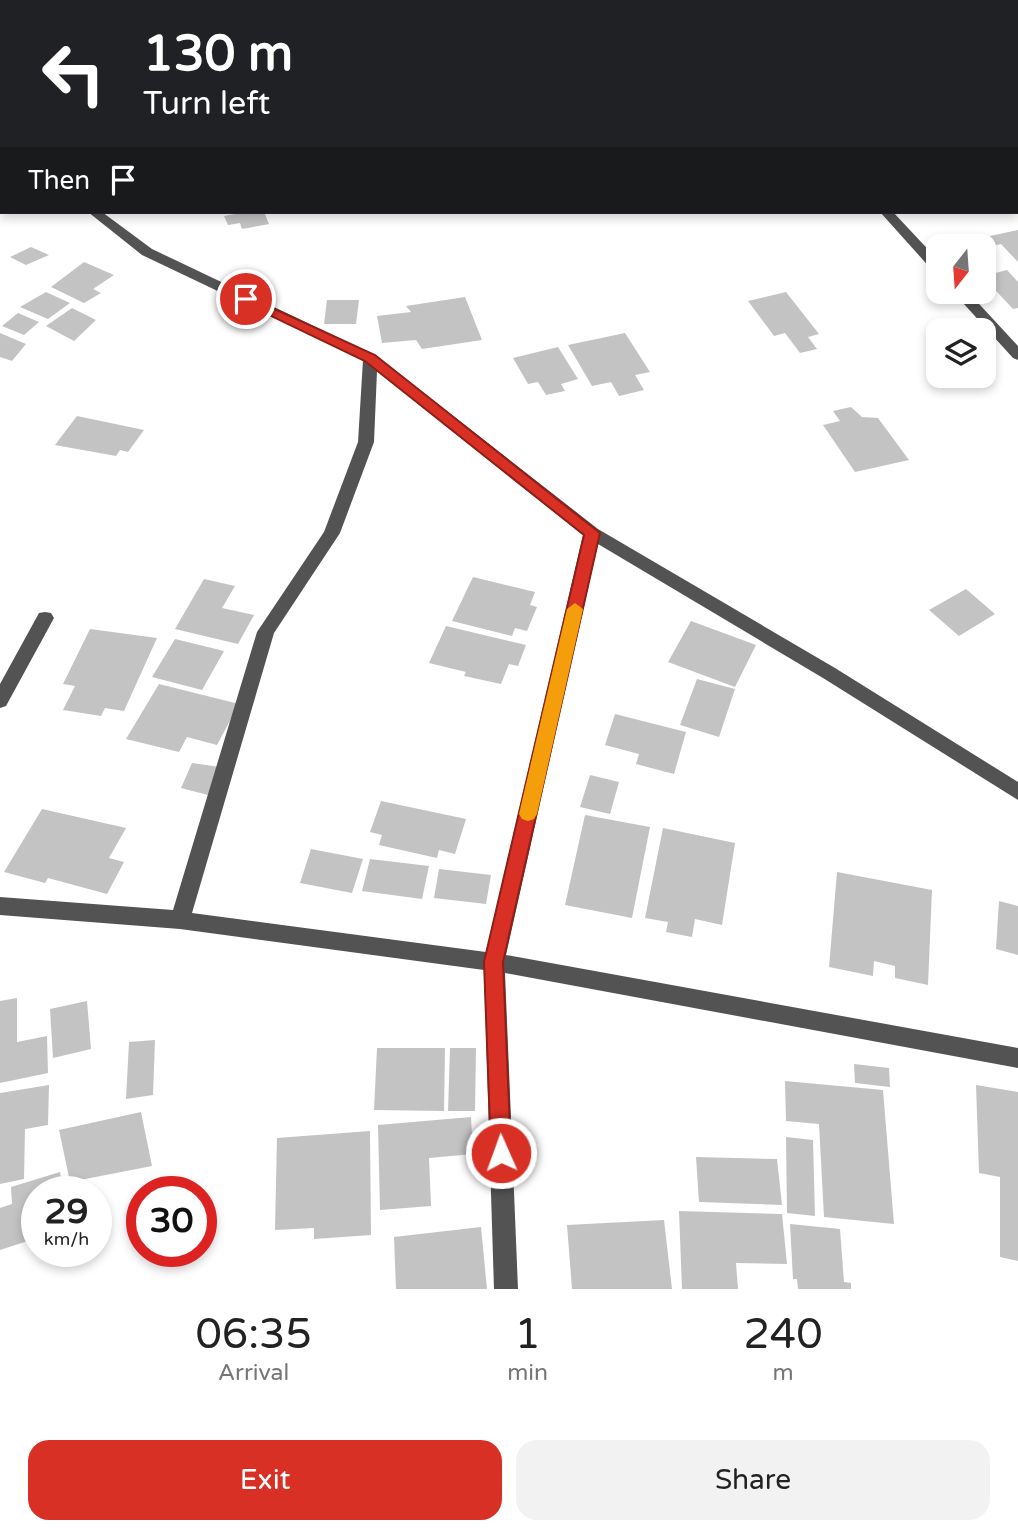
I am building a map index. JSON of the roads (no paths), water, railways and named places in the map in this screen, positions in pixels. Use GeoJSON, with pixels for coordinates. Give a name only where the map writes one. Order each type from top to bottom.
{"type":"FeatureCollection","features":[{"type":"Feature","properties":{"kind":"street"},"geometry":{"type":"LineString","coordinates":[[97,214],[147,252],[370,358],[592,533],[829,673],[1018,792]]}},
{"type":"Feature","properties":{"kind":"street"},"geometry":{"type":"LineString","coordinates":[[888,214],[926,255]]}},
{"type":"Feature","properties":{"kind":"street"},"geometry":{"type":"LineString","coordinates":[[971,304],[1018,355]]}},
{"type":"Feature","properties":{"kind":"street"},"geometry":{"type":"LineString","coordinates":[[180,920],[266,632],[332,533],[366,442],[370,358]]}},
{"type":"Feature","properties":{"kind":"street"},"geometry":{"type":"LineString","coordinates":[[506,1289],[494,962],[592,533]]}},
{"type":"Feature","properties":{"kind":"street"},"geometry":{"type":"LineString","coordinates":[[0,701],[45,618]]}},
{"type":"Feature","properties":{"kind":"street"},"geometry":{"type":"LineString","coordinates":[[0,906],[180,920],[494,962],[1018,1058]]}}]}
